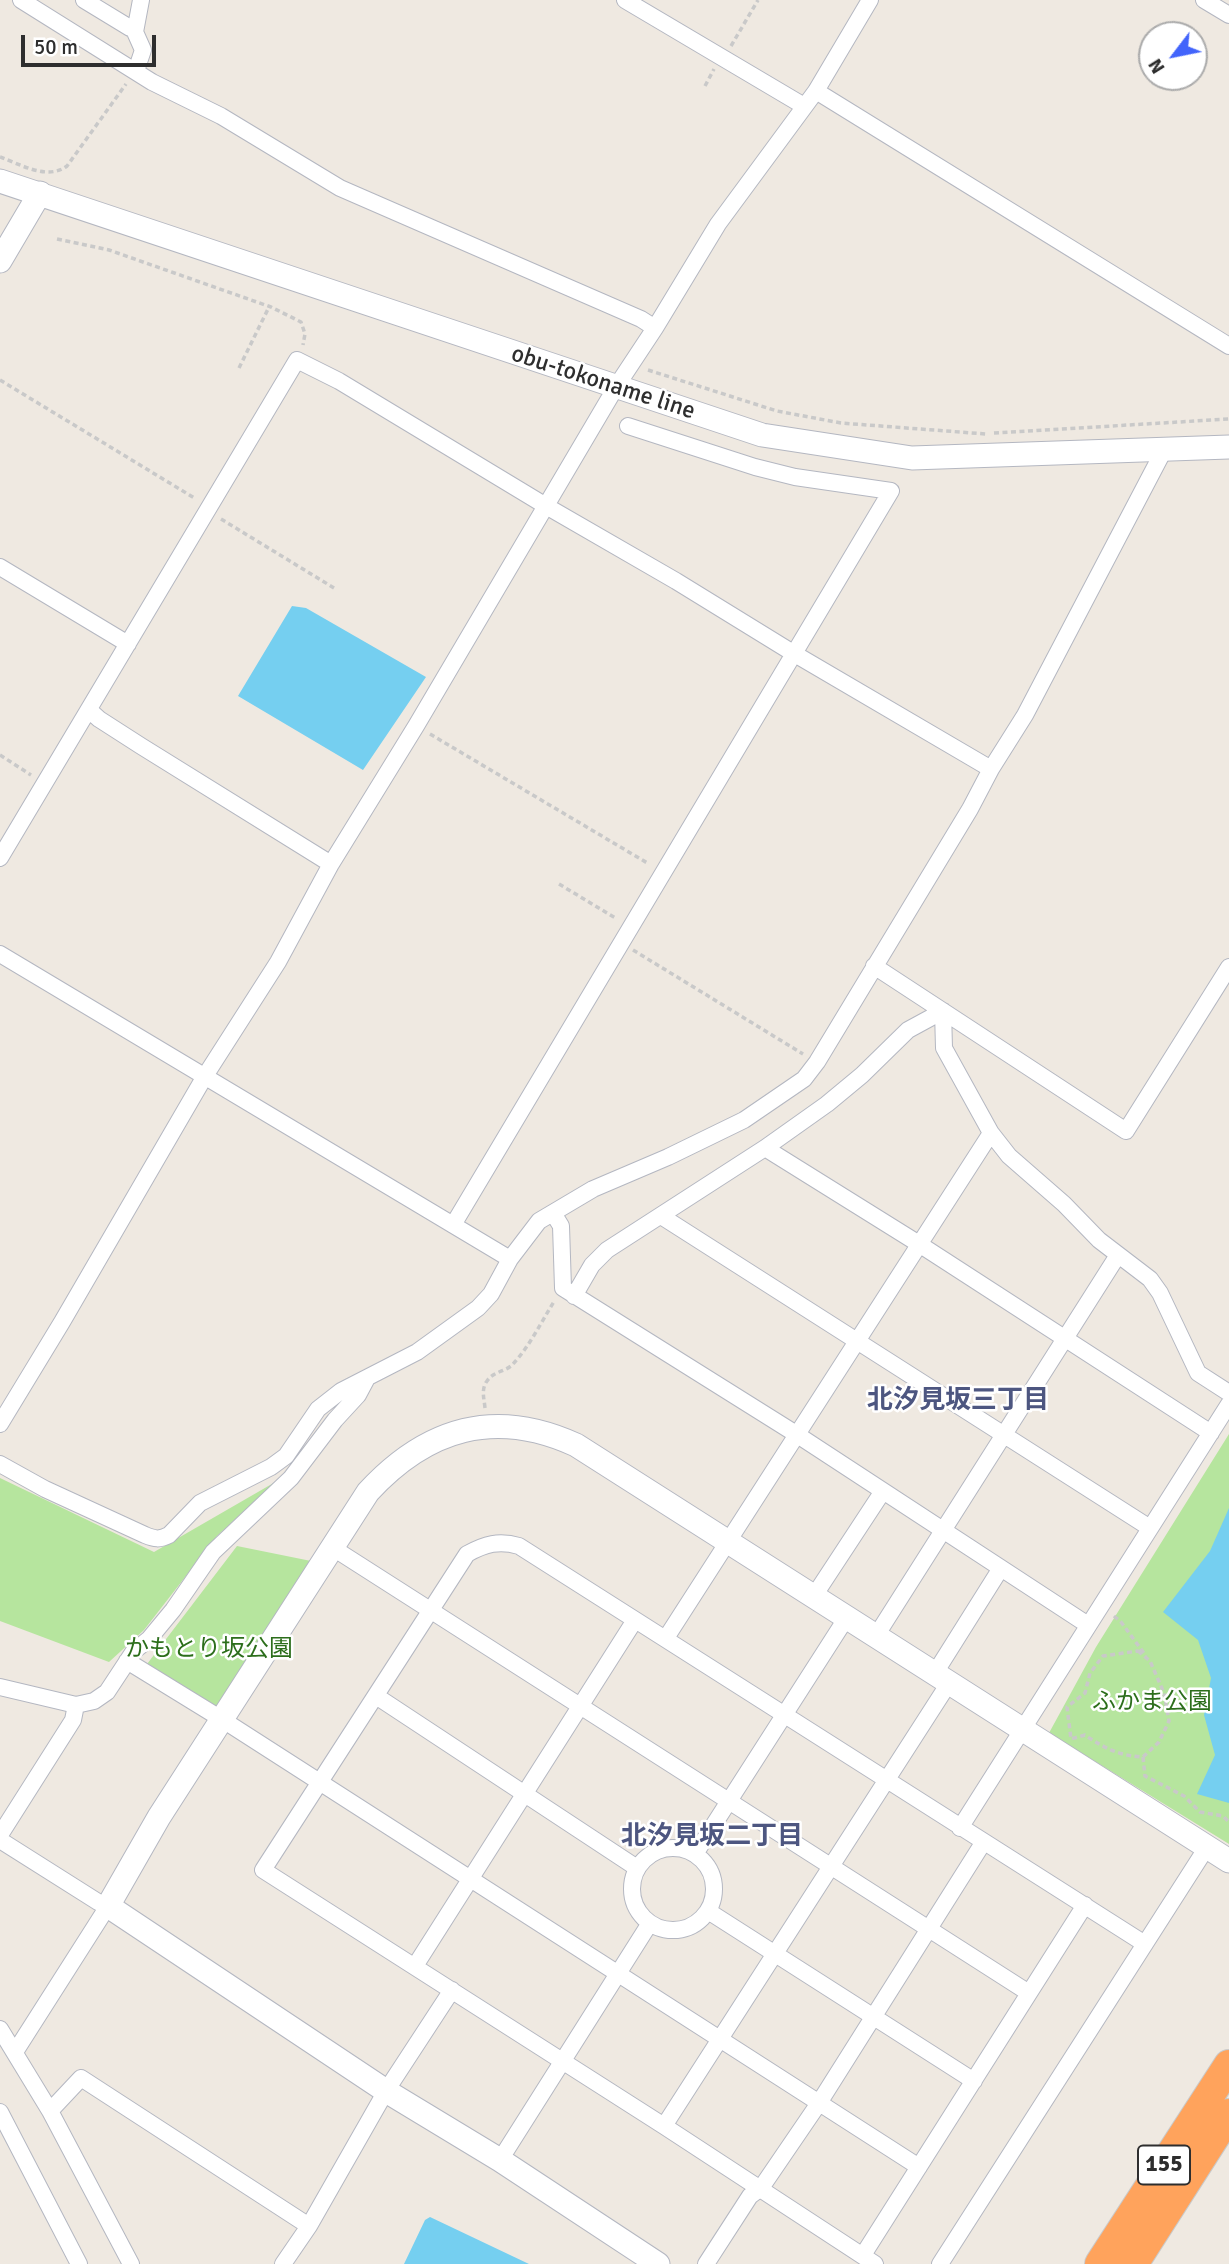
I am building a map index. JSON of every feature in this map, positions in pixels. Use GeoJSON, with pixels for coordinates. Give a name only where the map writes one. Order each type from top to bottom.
{"type":"FeatureCollection","features":[{"type":"Feature","properties":{"kind":"highway","name":"155"},"geometry":{"type":"LineString","coordinates":[[1100,2264],[1229,2065]]}},
{"type":"Feature","properties":{"kind":"highway","name":"155"},"geometry":{"type":"LineString","coordinates":[[1133,2264],[1229,2113]]}},
{"type":"Feature","properties":{"kind":"street"},"geometry":{"type":"LineString","coordinates":[[21,0],[152,82],[221,116],[340,188],[466,241],[641,319],[655,328]]}},
{"type":"Feature","properties":{"kind":"street"},"geometry":{"type":"LineString","coordinates":[[85,0],[135,29]]}},
{"type":"Feature","properties":{"kind":"street"},"geometry":{"type":"LineString","coordinates":[[136,71],[143,50],[135,32],[141,0]]}},
{"type":"Feature","properties":{"kind":"street"},"geometry":{"type":"LineString","coordinates":[[625,0],[804,106]]}},
{"type":"Feature","properties":{"kind":"street"},"geometry":{"type":"LineString","coordinates":[[0,1424],[205,1076],[278,962],[331,864],[416,726],[616,387],[718,224],[816,91],[870,0]]}},
{"type":"Feature","properties":{"kind":"street"},"geometry":{"type":"LineString","coordinates":[[1204,0],[1229,15]]}},
{"type":"Feature","properties":{"kind":"street"},"geometry":{"type":"LineString","coordinates":[[816,91],[1229,346]]}},
{"type":"Feature","properties":{"kind":"street","name":"obu-tokoname line"},"geometry":{"type":"LineString","coordinates":[[0,181],[761,435],[912,458],[1229,447]]}},
{"type":"Feature","properties":{"kind":"street"},"geometry":{"type":"LineString","coordinates":[[0,261],[40,193]]}},
{"type":"Feature","properties":{"kind":"street"},"geometry":{"type":"LineString","coordinates":[[0,858],[297,360],[350,388],[545,506],[676,580],[793,653],[991,769]]}},
{"type":"Feature","properties":{"kind":"street"},"geometry":{"type":"LineString","coordinates":[[453,1225],[891,491],[782,474],[628,426]]}},
{"type":"Feature","properties":{"kind":"street"},"geometry":{"type":"LineString","coordinates":[[0,1464],[45,1489],[145,1535],[162,1539],[200,1503],[271,1467],[286,1456],[318,1409],[341,1391],[417,1352],[478,1308],[491,1294],[510,1259],[539,1221],[593,1189],[744,1120],[804,1079],[817,1062],[1025,715],[1164,450]]}},
{"type":"Feature","properties":{"kind":"street"},"geometry":{"type":"LineString","coordinates":[[0,567],[128,644]]}},
{"type":"Feature","properties":{"kind":"street"},"geometry":{"type":"LineString","coordinates":[[89,710],[99,719],[331,864]]}},
{"type":"Feature","properties":{"kind":"street"},"geometry":{"type":"LineString","coordinates":[[0,954],[510,1259]]}},
{"type":"Feature","properties":{"kind":"street"},"geometry":{"type":"LineString","coordinates":[[874,966],[1126,1131],[1229,967]]}},
{"type":"Feature","properties":{"kind":"street"},"geometry":{"type":"LineString","coordinates":[[943,1011],[944,1048],[990,1133],[1009,1156],[1099,1240],[1150,1279],[1160,1293],[1198,1373],[1229,1393]]}},
{"type":"Feature","properties":{"kind":"street"},"geometry":{"type":"LineString","coordinates":[[568,1292],[607,1250],[765,1148],[853,1082],[908,1030],[943,1011]]}},
{"type":"Feature","properties":{"kind":"street"},"geometry":{"type":"LineString","coordinates":[[666,1638],[990,1133]]}},
{"type":"Feature","properties":{"kind":"street"},"geometry":{"type":"LineString","coordinates":[[765,1148],[1211,1433]]}},
{"type":"Feature","properties":{"kind":"street"},"geometry":{"type":"LineString","coordinates":[[553,1213],[561,1226],[568,1292]]}},
{"type":"Feature","properties":{"kind":"street"},"geometry":{"type":"LineString","coordinates":[[661,1216],[1150,1528]]}},
{"type":"Feature","properties":{"kind":"street"},"geometry":{"type":"LineString","coordinates":[[876,1636],[1118,1255]]}},
{"type":"Feature","properties":{"kind":"street"},"geometry":{"type":"LineString","coordinates":[[568,1292],[796,1434],[1088,1625]]}},
{"type":"Feature","properties":{"kind":"street"},"geometry":{"type":"LineString","coordinates":[[0,1687],[76,1705],[93,1701],[107,1692],[134,1651],[149,1639],[173,1610],[213,1552],[292,1478],[335,1420],[358,1395],[366,1380]]}},
{"type":"Feature","properties":{"kind":"street"},"geometry":{"type":"LineString","coordinates":[[960,1828],[1229,1405]]}},
{"type":"Feature","properties":{"kind":"street"},"geometry":{"type":"LineString","coordinates":[[15,2052],[108,1906],[159,1817],[368,1492],[388,1470],[431,1441],[457,1432],[487,1427],[530,1429],[553,1434],[576,1445],[1229,1861]]}},
{"type":"Feature","properties":{"kind":"street"},"geometry":{"type":"LineString","coordinates":[[814,1596],[883,1491]]}},
{"type":"Feature","properties":{"kind":"street"},"geometry":{"type":"LineString","coordinates":[[1085,1905],[919,2167],[869,2260],[564,2061],[263,1870],[467,1554],[491,1543],[505,1542],[519,1546],[666,1638],[983,1843],[1085,1905],[1145,1944]]}},
{"type":"Feature","properties":{"kind":"street"},"geometry":{"type":"LineString","coordinates":[[332,1548],[1028,1993]]}},
{"type":"Feature","properties":{"kind":"street"},"geometry":{"type":"LineString","coordinates":[[664,2126],[886,1780],[1001,1568]]}},
{"type":"Feature","properties":{"kind":"street"},"geometry":{"type":"LineString","coordinates":[[695,1854],[847,1617]]}},
{"type":"Feature","properties":{"kind":"street"},"geometry":{"type":"LineString","coordinates":[[415,1966],[635,1620]]}},
{"type":"Feature","properties":{"kind":"street"},"geometry":{"type":"LineString","coordinates":[[127,1661],[919,2167]]}},
{"type":"Feature","properties":{"kind":"street"},"geometry":{"type":"LineString","coordinates":[[376,1696],[638,1868]]}},
{"type":"Feature","properties":{"kind":"street"},"geometry":{"type":"LineString","coordinates":[[0,1835],[73,1720],[76,1705]]}},
{"type":"Feature","properties":{"kind":"street"},"geometry":{"type":"LineString","coordinates":[[0,1840],[108,1906],[386,2091],[500,2160],[658,2264]]}},
{"type":"Feature","properties":{"kind":"street"},"geometry":{"type":"LineString","coordinates":[[706,2264],[750,2196],[761,2188],[819,2103],[983,1843]]}},
{"type":"Feature","properties":{"kind":"street"},"geometry":{"type":"LineString","coordinates":[[940,2264],[1207,1847]]}},
{"type":"Feature","properties":{"kind":"street"},"geometry":{"type":"LineString","coordinates":[[683,1849],[695,1854],[705,1863],[714,1886],[708,1911],[699,1921],[675,1930],[650,1923],[634,1904],[633,1879],[638,1868],[646,1858],[657,1851],[683,1849]]}},
{"type":"Feature","properties":{"kind":"street"},"geometry":{"type":"LineString","coordinates":[[708,1911],[974,2081]]}},
{"type":"Feature","properties":{"kind":"street"},"geometry":{"type":"LineString","coordinates":[[500,2160],[650,1923]]}},
{"type":"Feature","properties":{"kind":"street"},"geometry":{"type":"LineString","coordinates":[[283,2264],[309,2226],[386,2091],[452,1990]]}},
{"type":"Feature","properties":{"kind":"street"},"geometry":{"type":"LineString","coordinates":[[0,2029],[50,2111],[131,2264]]}},
{"type":"Feature","properties":{"kind":"street"},"geometry":{"type":"LineString","coordinates":[[50,2111],[81,2078],[309,2226]]}},
{"type":"Feature","properties":{"kind":"street"},"geometry":{"type":"LineString","coordinates":[[0,2112],[79,2264]]}},
{"type":"Feature","properties":{"kind":"path"},"geometry":{"type":"LineString","coordinates":[[0,157],[43,172],[60,171],[136,71]]}},
{"type":"Feature","properties":{"kind":"path"},"geometry":{"type":"LineString","coordinates":[[57,239],[109,250],[294,318],[304,327],[302,348],[297,360]]}},
{"type":"Feature","properties":{"kind":"path"},"geometry":{"type":"LineString","coordinates":[[239,368],[270,307]]}},
{"type":"Feature","properties":{"kind":"path"},"geometry":{"type":"LineString","coordinates":[[632,362],[717,393],[777,411],[853,424],[986,433],[1229,419]]}},
{"type":"Feature","properties":{"kind":"path"},"geometry":{"type":"LineString","coordinates":[[0,380],[334,587]]}},
{"type":"Feature","properties":{"kind":"path"},"geometry":{"type":"LineString","coordinates":[[416,726],[664,873]]}},
{"type":"Feature","properties":{"kind":"path"},"geometry":{"type":"LineString","coordinates":[[0,755],[45,783]]}},
{"type":"Feature","properties":{"kind":"path"},"geometry":{"type":"LineString","coordinates":[[559,884],[631,928]]}},
{"type":"Feature","properties":{"kind":"path"},"geometry":{"type":"LineString","coordinates":[[622,944],[817,1062]]}},
{"type":"Feature","properties":{"kind":"path"},"geometry":{"type":"LineString","coordinates":[[487,1427],[483,1390],[487,1381],[494,1374],[509,1368],[568,1292]]}},
{"type":"Feature","properties":{"kind":"path"},"geometry":{"type":"LineString","coordinates":[[1100,1605],[1121,1622],[1150,1661],[1164,1693],[1169,1721],[1159,1742],[1143,1757],[1128,1756],[1105,1749],[1086,1735],[1071,1739],[1067,1707],[1086,1693],[1090,1673],[1103,1656],[1138,1651],[1150,1661]]}},
{"type":"Feature","properties":{"kind":"path"},"geometry":{"type":"LineString","coordinates":[[1143,1757],[1145,1776],[1184,1796],[1200,1812],[1223,1816],[1229,1822]]}},
{"type":"Feature","properties":{"kind":"green space","name":"ふかま公園"},"geometry":{"type":"Polygon","coordinates":[[[1229,1434],[1229,1844],[1049,1733],[1096,1647],[1229,1434]]]}},
{"type":"Feature","properties":{"kind":"green space"},"geometry":{"type":"Polygon","coordinates":[[[0,1478],[154,1552],[277,1481],[217,1536],[144,1630],[109,1662],[0,1621],[0,1478]]]}},
{"type":"Feature","properties":{"kind":"green space","name":"かもとり坂公園"},"geometry":{"type":"Polygon","coordinates":[[[237,1546],[316,1562],[217,1712],[144,1668],[237,1546]]]}},
{"type":"Feature","properties":{"kind":"water"},"geometry":{"type":"Polygon","coordinates":[[[292,606],[306,608],[426,677],[363,770],[238,696],[292,606]]]}},
{"type":"Feature","properties":{"kind":"water"},"geometry":{"type":"Polygon","coordinates":[[[1229,1508],[1229,1803],[1197,1794],[1215,1755],[1204,1715],[1211,1678],[1198,1640],[1163,1612],[1210,1551],[1229,1508]]]}},
{"type":"Feature","properties":{"kind":"water"},"geometry":{"type":"Polygon","coordinates":[[[430,2217],[529,2264],[404,2264],[425,2220],[430,2217]]]}},
{"type":"Feature","properties":{"kind":"district","name":"北汐見坂三丁目"},"geometry":{"type":"Point","coordinates":[958,1401]}},
{"type":"Feature","properties":{"kind":"district","name":"北汐見坂二丁目"},"geometry":{"type":"Point","coordinates":[712,1837]}}]}
